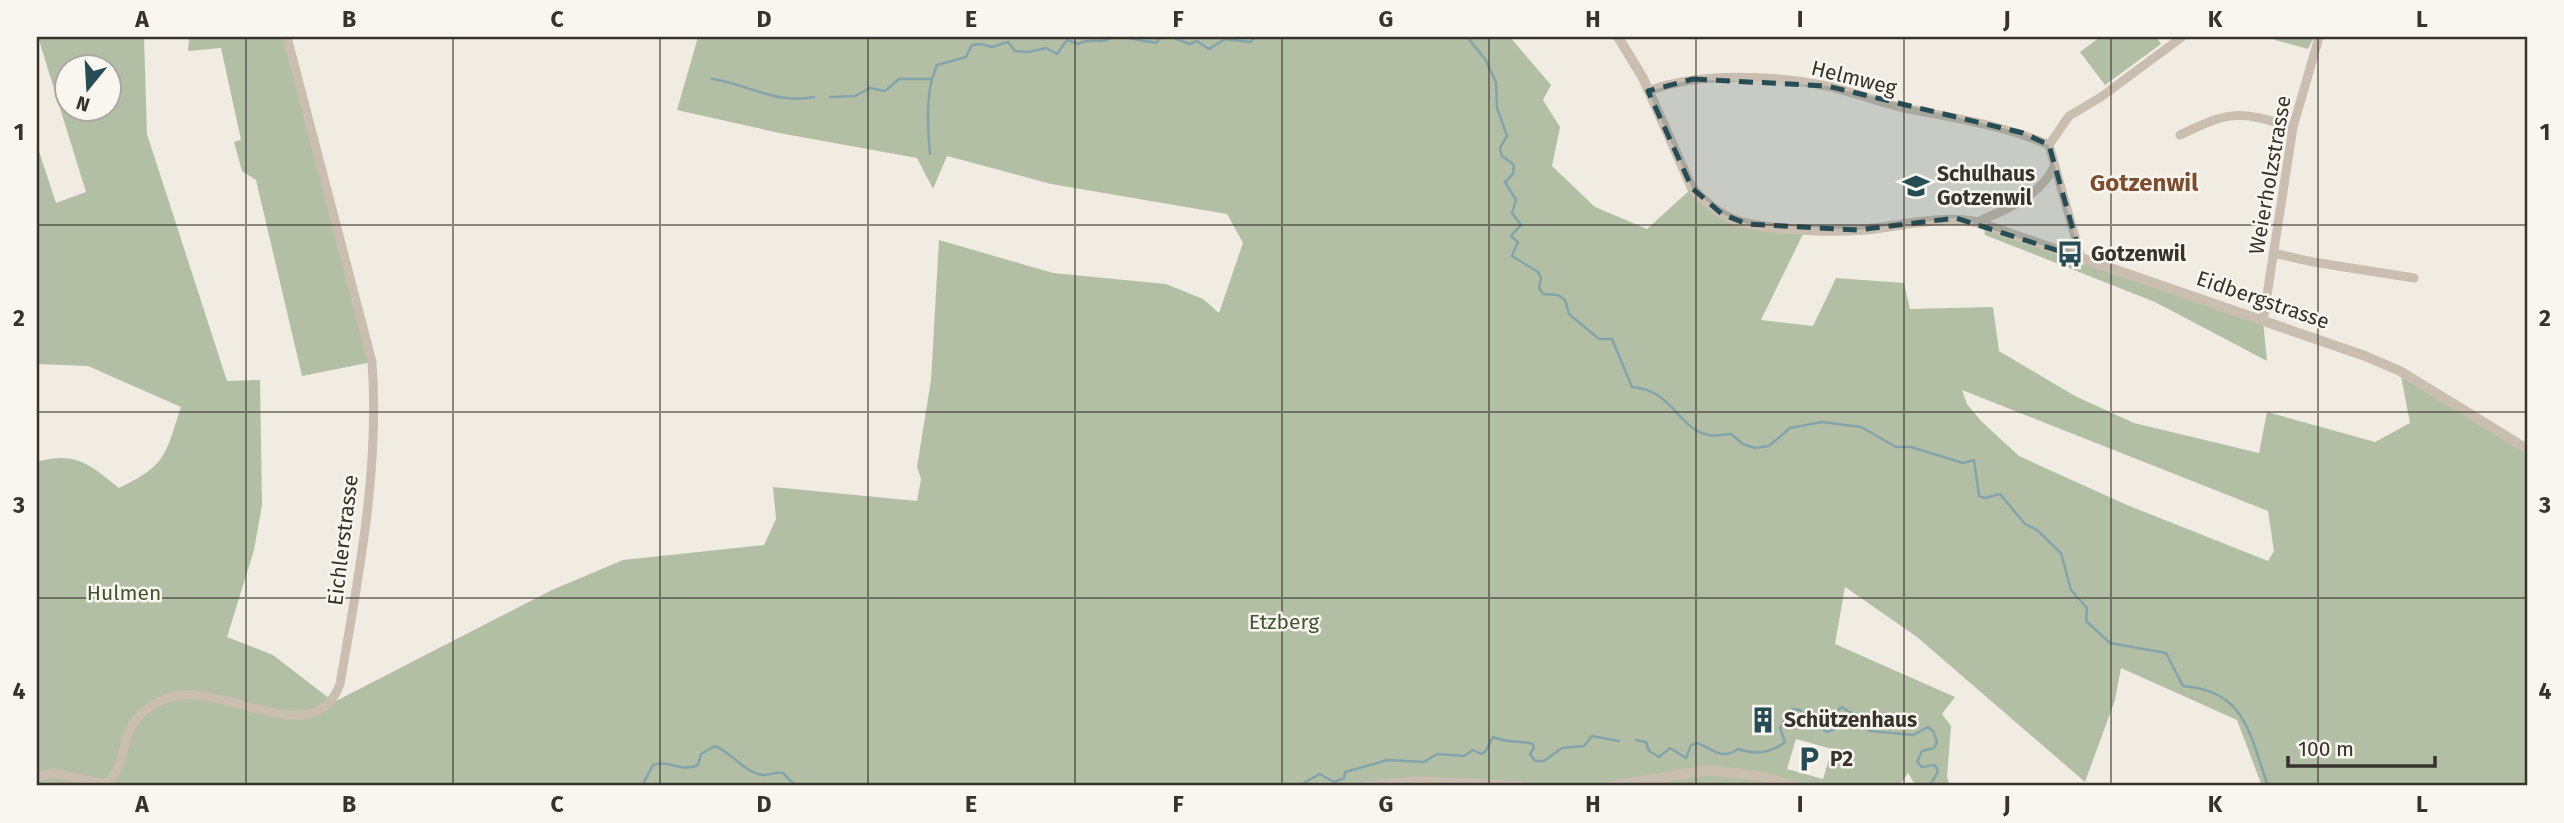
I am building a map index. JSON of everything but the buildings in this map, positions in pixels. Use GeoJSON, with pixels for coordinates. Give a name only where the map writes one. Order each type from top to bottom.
{"type":"FeatureCollection","features":[{"type":"Feature","properties":{"kind":"street","name":"Eichlerstrasse"},"geometry":{"type":"LineString","coordinates":[[37,777],[54,773],[104,784],[115,776],[127,731],[139,714],[164,699],[192,694],[296,716],[317,713],[334,702],[340,684],[365,520],[375,402],[372,362],[287,37]]}},
{"type":"Feature","properties":{"kind":"street","name":"Eidbergstrasse"},"geometry":{"type":"LineString","coordinates":[[1618,37],[1648,91],[1692,188],[1704,202],[1735,220],[1759,226],[1857,230],[1937,219],[1977,222],[2400,371],[2527,449]]}},
{"type":"Feature","properties":{"kind":"street"},"geometry":{"type":"LineString","coordinates":[[2081,258],[2062,181],[2054,167],[2049,145],[2070,116],[2101,97],[2182,37]]}},
{"type":"Feature","properties":{"kind":"street","name":"Weierholzstrasse"},"geometry":{"type":"LineString","coordinates":[[2263,321],[2293,128],[2319,37]]}},
{"type":"Feature","properties":{"kind":"street","name":"Helmweg"},"geometry":{"type":"LineString","coordinates":[[1648,91],[1692,79],[1781,80],[1826,86],[1893,106],[2023,133],[2049,145]]}},
{"type":"Feature","properties":{"kind":"street"},"geometry":{"type":"LineString","coordinates":[[2180,135],[2232,113],[2251,115],[2293,128]]}},
{"type":"Feature","properties":{"kind":"street"},"geometry":{"type":"LineString","coordinates":[[1977,222],[2021,203],[2048,179],[2054,167]]}},
{"type":"Feature","properties":{"kind":"street"},"geometry":{"type":"LineString","coordinates":[[2273,253],[2414,278]]}},
{"type":"Feature","properties":{"kind":"street"},"geometry":{"type":"LineString","coordinates":[[1612,786],[1708,770],[1760,776],[1794,786]]}},
{"type":"Feature","properties":{"kind":"street"},"geometry":{"type":"LineString","coordinates":[[1367,786],[1418,781],[1520,786]]}},
{"type":"Feature","properties":{"kind":"highlighted area"},"geometry":{"type":"Polygon","coordinates":[[[1693,79],[1827,86],[2023,133],[2049,145],[2081,258],[1956,218],[1857,230],[1747,224],[1722,214],[1692,188],[1648,91],[1693,79]]]}},
{"type":"Feature","properties":{"kind":"green space"},"geometry":{"type":"Polygon","coordinates":[[[38,37],[144,37],[147,134],[227,381],[260,380],[262,505],[254,550],[227,637],[273,655],[334,702],[552,590],[623,560],[764,545],[776,519],[773,487],[917,501],[921,479],[917,467],[931,380],[939,240],[1053,273],[1166,284],[1203,299],[1219,313],[1243,243],[1227,214],[1051,184],[947,156],[933,189],[917,158],[779,133],[677,110],[698,37],[1510,37],[1551,85],[1543,100],[1560,127],[1552,166],[1595,207],[1647,229],[1692,188],[1735,221],[1806,228],[1761,320],[1813,326],[1836,278],[1904,283],[1910,309],[1993,307],[1999,351],[2075,396],[2134,423],[2259,453],[2267,412],[2375,442],[2410,423],[2400,371],[2527,449],[2527,786],[2262,786],[2237,720],[2121,668],[2115,700],[2085,782],[1917,637],[1845,587],[1835,644],[1955,697],[1942,714],[1951,726],[1947,777],[1950,786],[1916,786],[1908,773],[1899,786],[37,786],[37,462],[72,459],[90,466],[119,488],[147,472],[162,457],[181,407],[88,366],[37,364],[37,145],[56,203],[86,192],[64,122],[122,122],[122,52],[52,52],[52,82],[38,37]],[[1962,390],[1967,404],[1981,421],[2019,456],[2127,505],[2268,561],[2274,551],[2268,511],[1962,390]],[[1796,739],[1787,769],[1823,779],[1832,749],[1796,739]]]}},
{"type":"Feature","properties":{"kind":"green space"},"geometry":{"type":"Polygon","coordinates":[[[189,37],[287,37],[372,362],[302,376],[256,180],[242,171],[234,142],[241,140],[221,48],[188,51],[189,37]]]}},
{"type":"Feature","properties":{"kind":"green space"},"geometry":{"type":"Polygon","coordinates":[[[2100,37],[2156,37],[2161,44],[2105,85],[2080,52],[2100,37]]]}},
{"type":"Feature","properties":{"kind":"green space"},"geometry":{"type":"Polygon","coordinates":[[[2275,37],[2314,37],[2308,49],[2275,40],[2275,37]]]}},
{"type":"Feature","properties":{"kind":"green space"},"geometry":{"type":"Polygon","coordinates":[[[1984,224],[2263,321],[2267,361],[2155,302],[1985,235],[1984,224]]]}},
{"type":"Feature","properties":{"kind":"waterway"},"geometry":{"type":"LineString","coordinates":[[830,97],[855,96],[870,88],[885,91],[899,79],[932,79],[937,65],[966,57],[972,45],[992,47],[1008,42],[1015,51],[1029,52],[1046,48],[1057,54],[1067,40],[1078,44],[1113,37]]}},
{"type":"Feature","properties":{"kind":"waterway"},"geometry":{"type":"LineString","coordinates":[[1122,37],[1156,43],[1161,37]]}},
{"type":"Feature","properties":{"kind":"waterway"},"geometry":{"type":"LineString","coordinates":[[1172,37],[1189,44],[1197,41],[1209,49],[1225,39],[1250,42],[1255,37]]}},
{"type":"Feature","properties":{"kind":"waterway"},"geometry":{"type":"LineString","coordinates":[[1467,37],[1485,59],[1496,82],[1497,108],[1507,136],[1500,148],[1502,156],[1514,165],[1513,174],[1505,182],[1516,200],[1512,213],[1521,225],[1511,236],[1518,242],[1512,256],[1538,272],[1541,278],[1539,288],[1543,294],[1558,295],[1565,300],[1569,314],[1599,339],[1612,339],[1632,387],[1657,395],[1698,431],[1711,436],[1731,434],[1743,444],[1755,448],[1769,446],[1790,428],[1822,422],[1861,427],[1896,447],[1911,447],[1963,463],[1974,460],[1979,496],[1985,498],[2000,494],[2025,524],[2037,530],[2061,553],[2071,590],[2087,608],[2086,621],[2110,643],[2166,653],[2183,686],[2204,689],[2233,706],[2250,733],[2268,786]]}},
{"type":"Feature","properties":{"kind":"waterway"},"geometry":{"type":"LineString","coordinates":[[712,79],[775,96],[800,99],[814,97]]}},
{"type":"Feature","properties":{"kind":"waterway"},"geometry":{"type":"LineString","coordinates":[[930,154],[928,106],[932,79]]}},
{"type":"Feature","properties":{"kind":"waterway"},"geometry":{"type":"LineString","coordinates":[[1636,740],[1646,742],[1649,751],[1659,757],[1670,748],[1686,758],[1691,745],[1697,743],[1722,754],[1738,749],[1763,752],[1785,742],[1780,728],[1792,709],[1800,710],[1806,718],[1827,732],[1834,729],[1837,711],[1842,707],[1864,716],[1862,724],[1870,731],[1913,735],[1928,727],[1933,731],[1937,742],[1934,748],[1922,751],[1917,762],[1922,767],[1935,765],[1938,771],[1930,786]]}},
{"type":"Feature","properties":{"kind":"waterway"},"geometry":{"type":"LineString","coordinates":[[1298,786],[1320,774],[1334,782],[1344,778],[1345,772],[1388,760],[1424,762],[1437,754],[1464,756],[1473,750],[1481,754],[1485,752],[1493,737],[1533,744],[1534,748],[1530,754],[1535,761],[1544,761],[1562,748],[1584,746],[1592,736],[1619,741]]}},
{"type":"Feature","properties":{"kind":"waterway"},"geometry":{"type":"LineString","coordinates":[[642,786],[653,765],[692,767],[698,765],[701,754],[715,746],[752,772],[765,775],[783,773],[796,786]]}},
{"type":"Feature","properties":{"kind":"place","name":"Schulhaus Gotzenwil"},"geometry":{"type":"Point","coordinates":[1916,186]}},
{"type":"Feature","properties":{"kind":"place","name":"Gotzenwil"},"geometry":{"type":"Point","coordinates":[2070,254]}},
{"type":"Feature","properties":{"kind":"place","name":"Schützenhaus"},"geometry":{"type":"Point","coordinates":[1763,720]}},
{"type":"Feature","properties":{"kind":"place","name":"P2"},"geometry":{"type":"Point","coordinates":[1809,759]}},
{"type":"Feature","properties":{"kind":"district","name":"Gotzenwil"},"geometry":{"type":"Point","coordinates":[2144,183]}},
{"type":"Feature","properties":{"kind":"park label","name":"Hulmen"},"geometry":{"type":"Point","coordinates":[124,593]}},
{"type":"Feature","properties":{"kind":"park label","name":"Etzberg"},"geometry":{"type":"Point","coordinates":[1284,622]}}]}
